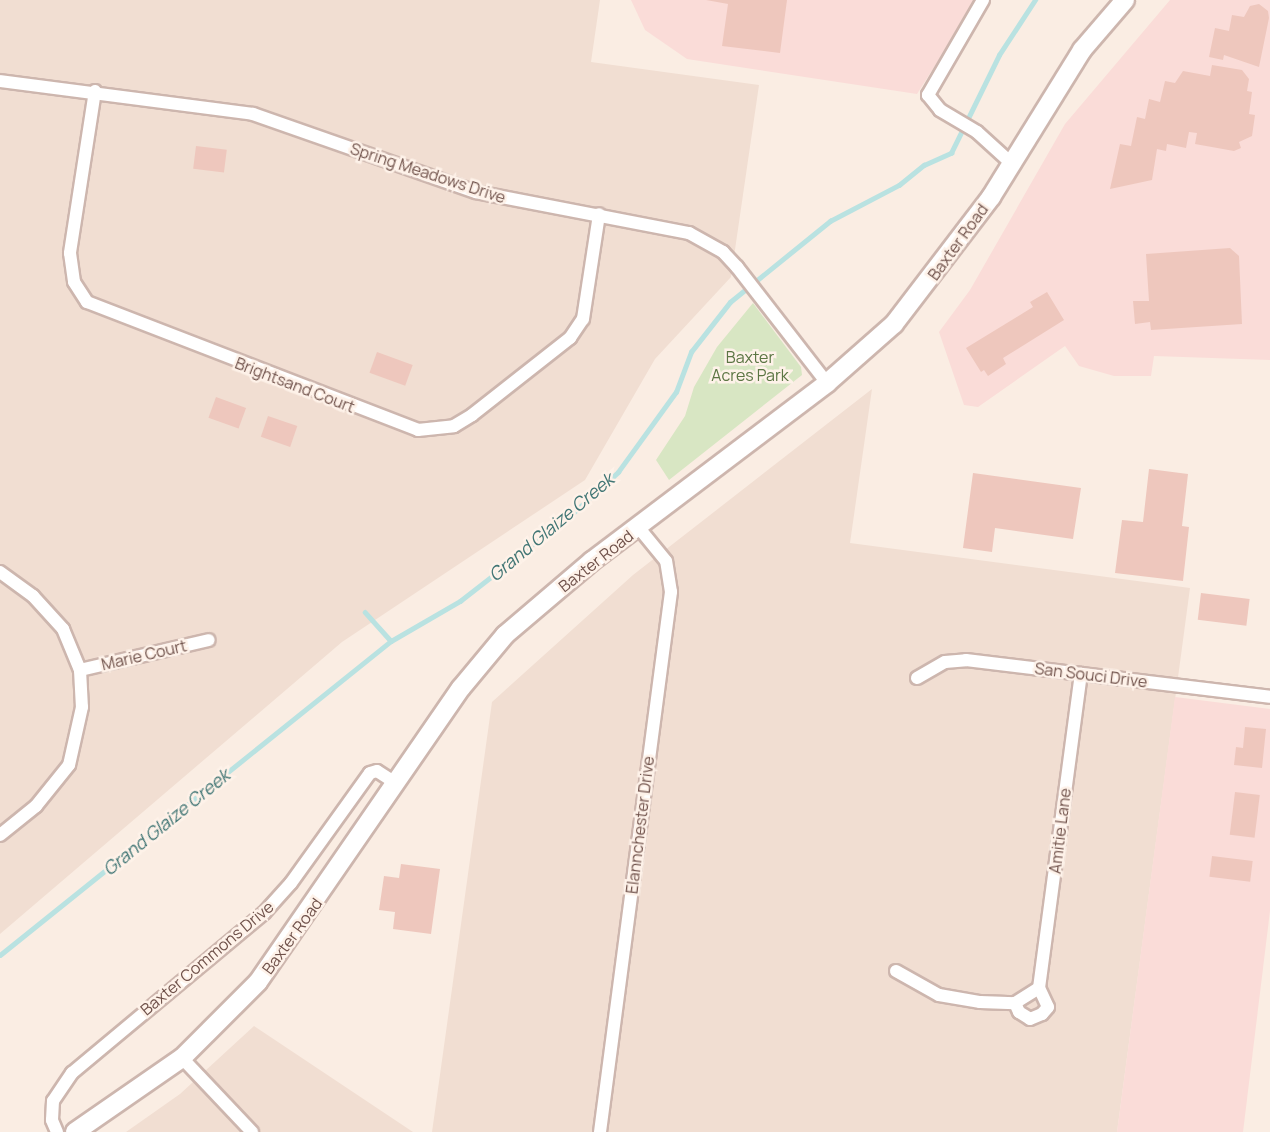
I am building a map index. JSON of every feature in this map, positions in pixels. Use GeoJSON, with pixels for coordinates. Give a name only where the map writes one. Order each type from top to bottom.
{"type":"FeatureCollection","features":[{"type":"Feature","properties":{"kind":"main road","name":"Baxter Road"},"geometry":{"type":"LineString","coordinates":[[75,1132],[182,1058],[258,982],[397,784],[461,688],[505,635],[592,561],[639,528],[827,383],[894,324],[950,256],[991,197],[1010,162],[1082,50],[1125,0]]}},
{"type":"Feature","properties":{"kind":"street"},"geometry":{"type":"LineString","coordinates":[[983,0],[928,95],[940,110],[977,132],[1010,162]]}},
{"type":"Feature","properties":{"kind":"street","name":"Spring Meadows Drive"},"geometry":{"type":"LineString","coordinates":[[0,81],[95,91],[253,114],[476,192],[689,233],[723,252],[737,267],[770,306],[827,383]]}},
{"type":"Feature","properties":{"kind":"street","name":"Brightsand Court"},"geometry":{"type":"LineString","coordinates":[[95,91],[70,254],[74,282],[87,302],[99,310],[418,430],[454,426],[472,415],[570,338],[583,320],[599,214]]}},
{"type":"Feature","properties":{"kind":"street","name":"Elannchester Drive"},"geometry":{"type":"LineString","coordinates":[[600,1132],[671,592],[666,561],[639,528]]}},
{"type":"Feature","properties":{"kind":"street"},"geometry":{"type":"LineString","coordinates":[[0,572],[50,612],[70,642],[80,670],[82,707],[69,765],[36,806],[0,835]]}},
{"type":"Feature","properties":{"kind":"street","name":"Marie Court"},"geometry":{"type":"LineString","coordinates":[[80,670],[209,640]]}},
{"type":"Feature","properties":{"kind":"street","name":"San Souci Drive"},"geometry":{"type":"LineString","coordinates":[[916,678],[945,662],[966,660],[1270,697]]}},
{"type":"Feature","properties":{"kind":"street","name":"Amitie Lane"},"geometry":{"type":"LineString","coordinates":[[896,971],[939,995],[1015,1003],[1019,1012],[1030,1019],[1042,1014],[1048,1007],[1039,988],[1081,674]]}},
{"type":"Feature","properties":{"kind":"street","name":"Baxter Commons Drive"},"geometry":{"type":"LineString","coordinates":[[57,1132],[52,1120],[53,1101],[72,1073],[264,913],[291,883],[370,773],[377,771],[397,784]]}},
{"type":"Feature","properties":{"kind":"street"},"geometry":{"type":"LineString","coordinates":[[1015,1003],[1039,988]]}},
{"type":"Feature","properties":{"kind":"street"},"geometry":{"type":"LineString","coordinates":[[182,1058],[252,1132]]}},
{"type":"Feature","properties":{"kind":"shaded area"},"geometry":{"type":"Polygon","coordinates":[[[0,0],[600,0],[591,62],[759,85],[731,277],[655,359],[585,480],[342,642],[0,934],[0,0]]]}},
{"type":"Feature","properties":{"kind":"shaded area"},"geometry":{"type":"Polygon","coordinates":[[[631,0],[977,0],[917,94],[687,59],[645,30],[631,0]]]}},
{"type":"Feature","properties":{"kind":"shaded area"},"geometry":{"type":"Polygon","coordinates":[[[1170,0],[1270,0],[1270,360],[1154,356],[1151,376],[1114,376],[1079,366],[1065,346],[978,407],[964,405],[939,332],[970,290],[1065,124],[1170,0]]]}},
{"type":"Feature","properties":{"kind":"shaded area"},"geometry":{"type":"Polygon","coordinates":[[[872,389],[850,543],[1190,588],[1117,1132],[432,1132],[492,702],[633,575],[872,389]]]}},
{"type":"Feature","properties":{"kind":"shaded area"},"geometry":{"type":"Polygon","coordinates":[[[1175,697],[1270,709],[1270,911],[1243,1132],[1117,1132],[1175,697]]]}},
{"type":"Feature","properties":{"kind":"shaded area"},"geometry":{"type":"Polygon","coordinates":[[[254,1026],[413,1132],[126,1132],[180,1094],[254,1026]]]}},
{"type":"Feature","properties":{"kind":"green space","name":"Baxter Acres Park"},"geometry":{"type":"Polygon","coordinates":[[[753,303],[801,367],[802,375],[669,480],[656,460],[685,416],[694,387],[717,347],[753,303]]]}},
{"type":"Feature","properties":{"kind":"building"},"geometry":{"type":"Polygon","coordinates":[[[706,0],[787,0],[780,53],[722,46],[728,4],[706,0]]]}},
{"type":"Feature","properties":{"kind":"building"},"geometry":{"type":"Polygon","coordinates":[[[1259,4],[1268,11],[1269,18],[1259,67],[1224,55],[1223,60],[1209,57],[1215,28],[1229,31],[1232,15],[1244,17],[1250,6],[1259,4]]]}},
{"type":"Feature","properties":{"kind":"building"},"geometry":{"type":"Polygon","coordinates":[[[1212,65],[1242,70],[1249,79],[1247,91],[1252,92],[1249,114],[1255,115],[1252,136],[1239,142],[1241,148],[1234,151],[1195,144],[1197,133],[1189,132],[1186,148],[1167,144],[1166,151],[1157,149],[1152,180],[1110,189],[1120,144],[1131,146],[1137,117],[1145,119],[1149,99],[1160,102],[1165,81],[1175,83],[1183,71],[1210,76],[1212,65]]]}},
{"type":"Feature","properties":{"kind":"building"},"geometry":{"type":"Polygon","coordinates":[[[196,146],[227,150],[224,173],[193,169],[196,146]]]}},
{"type":"Feature","properties":{"kind":"building"},"geometry":{"type":"Polygon","coordinates":[[[1230,248],[1239,256],[1242,324],[1151,330],[1150,322],[1135,324],[1133,301],[1149,301],[1146,254],[1230,248]]]}},
{"type":"Feature","properties":{"kind":"building"},"geometry":{"type":"Polygon","coordinates":[[[1047,292],[1064,320],[1003,358],[1006,364],[988,376],[984,370],[981,372],[966,348],[1033,307],[1030,302],[1047,292]]]}},
{"type":"Feature","properties":{"kind":"building"},"geometry":{"type":"Polygon","coordinates":[[[377,352],[413,365],[405,386],[369,373],[377,352]]]}},
{"type":"Feature","properties":{"kind":"building"},"geometry":{"type":"Polygon","coordinates":[[[216,397],[246,408],[239,429],[208,418],[216,397]]]}},
{"type":"Feature","properties":{"kind":"building"},"geometry":{"type":"Polygon","coordinates":[[[268,416],[297,426],[290,447],[261,437],[268,416]]]}},
{"type":"Feature","properties":{"kind":"building"},"geometry":{"type":"Polygon","coordinates":[[[1149,469],[1188,474],[1182,526],[1189,527],[1183,581],[1115,573],[1122,520],[1143,522],[1149,469]]]}},
{"type":"Feature","properties":{"kind":"building"},"geometry":{"type":"Polygon","coordinates":[[[973,473],[1081,488],[1073,539],[995,528],[992,552],[963,548],[973,473]]]}},
{"type":"Feature","properties":{"kind":"building"},"geometry":{"type":"Polygon","coordinates":[[[1201,593],[1250,599],[1246,626],[1198,620],[1201,593]]]}},
{"type":"Feature","properties":{"kind":"building"},"geometry":{"type":"Polygon","coordinates":[[[1245,727],[1266,729],[1262,768],[1234,765],[1236,747],[1243,748],[1245,727]]]}},
{"type":"Feature","properties":{"kind":"building"},"geometry":{"type":"Polygon","coordinates":[[[1235,792],[1260,795],[1255,838],[1230,835],[1235,792]]]}},
{"type":"Feature","properties":{"kind":"building"},"geometry":{"type":"Polygon","coordinates":[[[1212,856],[1253,861],[1250,882],[1209,877],[1212,856]]]}},
{"type":"Feature","properties":{"kind":"building"},"geometry":{"type":"Polygon","coordinates":[[[401,864],[440,869],[431,934],[393,929],[395,912],[379,910],[384,876],[399,878],[401,864]]]}},
{"type":"Feature","properties":{"kind":"waterway","name":"Grand Glaize Creek"},"geometry":{"type":"LineString","coordinates":[[0,955],[391,641],[460,601],[573,513],[618,472],[676,392],[691,352],[730,302],[830,221],[899,185],[924,165],[951,153],[999,55],[1035,0]]}},
{"type":"Feature","properties":{"kind":"waterway"},"geometry":{"type":"LineString","coordinates":[[365,612],[391,641]]}}]}
